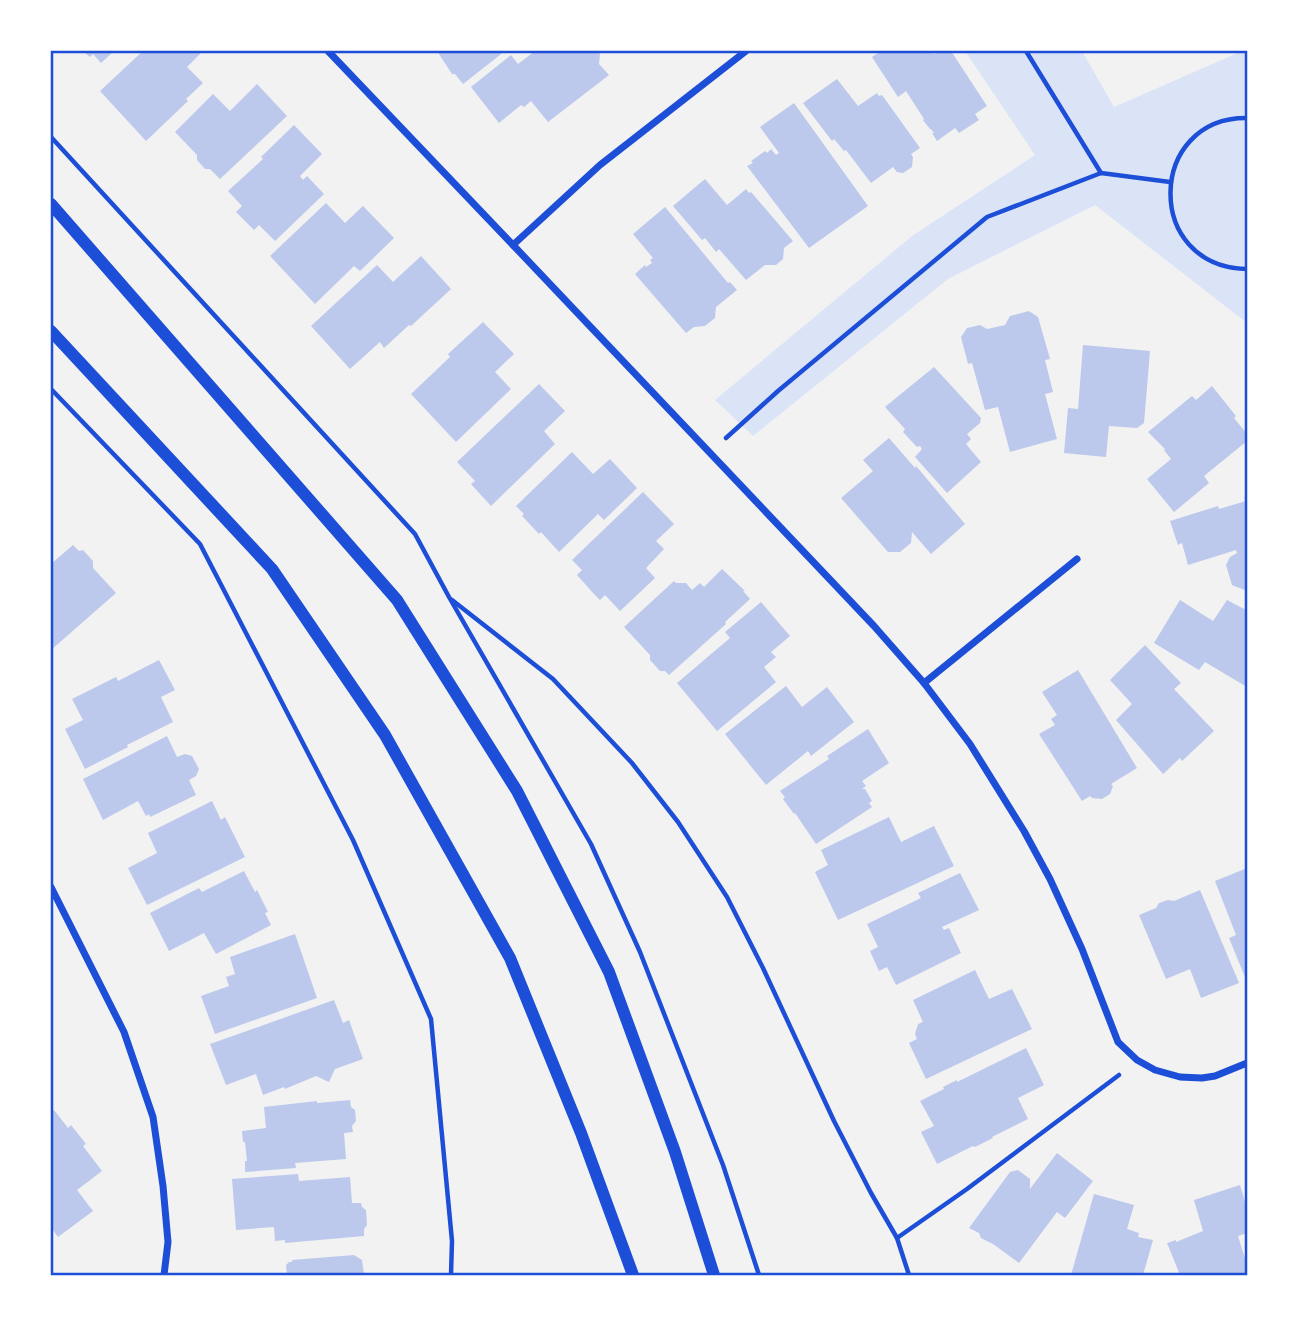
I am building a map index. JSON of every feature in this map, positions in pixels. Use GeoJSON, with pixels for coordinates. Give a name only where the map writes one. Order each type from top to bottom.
{"type":"FeatureCollection","features":[{"type":"Feature","properties":{"kind":"street"},"geometry":{"type":"LineString","coordinates":[[328,51],[710,453],[924,683],[970,744],[1024,831],[1050,879],[1082,949],[1118,1042],[1137,1060],[1155,1070],[1180,1077],[1215,1076],[1247,1063]]}},
{"type":"Feature","properties":{"kind":"street"},"geometry":{"type":"LineString","coordinates":[[513,245],[600,165],[746,51]]}},
{"type":"Feature","properties":{"kind":"street"},"geometry":{"type":"LineString","coordinates":[[51,204],[397,600],[517,791],[609,972],[675,1152],[714,1275]]}},
{"type":"Feature","properties":{"kind":"street"},"geometry":{"type":"LineString","coordinates":[[51,331],[272,569],[385,735],[510,958],[581,1133],[634,1275]]}},
{"type":"Feature","properties":{"kind":"street"},"geometry":{"type":"LineString","coordinates":[[924,683],[1077,559]]}},
{"type":"Feature","properties":{"kind":"street"},"geometry":{"type":"LineString","coordinates":[[51,887],[124,1031],[153,1117],[168,1242],[164,1275]]}},
{"type":"Feature","properties":{"kind":"path"},"geometry":{"type":"LineString","coordinates":[[1026,51],[1101,173]]}},
{"type":"Feature","properties":{"kind":"path"},"geometry":{"type":"LineString","coordinates":[[1247,118],[1234,118],[1211,126],[1192,140],[1178,159],[1170,182],[1170,205],[1178,228],[1192,247],[1210,261],[1233,269],[1247,269]]}},
{"type":"Feature","properties":{"kind":"path"},"geometry":{"type":"LineString","coordinates":[[710,453],[778,391],[987,217],[1101,173],[1170,182]]}},
{"type":"Feature","properties":{"kind":"path"},"geometry":{"type":"LineString","coordinates":[[51,389],[200,544],[353,840],[430,1019],[452,1241],[451,1275]]}},
{"type":"Feature","properties":{"kind":"path"},"geometry":{"type":"LineString","coordinates":[[449,597],[553,679],[632,763],[678,822],[727,897],[835,1121],[897,1238],[909,1275]]}},
{"type":"Feature","properties":{"kind":"path"},"geometry":{"type":"LineString","coordinates":[[897,1238],[967,1189],[1137,1060]]}},
{"type":"Feature","properties":{"kind":"shaded area"},"geometry":{"type":"Polygon","coordinates":[[[965,51],[1082,51],[1114,107],[1247,51],[1247,323],[1095,205],[948,279],[753,436],[715,400],[912,236],[1035,155],[965,51]]]}},
{"type":"Feature","properties":{"kind":"building"},"geometry":{"type":"Polygon","coordinates":[[[83,51],[114,51],[101,63],[93,54],[90,57],[83,51]]]}},
{"type":"Feature","properties":{"kind":"building"},"geometry":{"type":"Polygon","coordinates":[[[143,51],[203,51],[187,67],[203,83],[146,141],[100,91],[143,51]]]}},
{"type":"Feature","properties":{"kind":"building"},"geometry":{"type":"Polygon","coordinates":[[[437,51],[505,51],[463,84],[452,74],[437,51]]]}},
{"type":"Feature","properties":{"kind":"building"},"geometry":{"type":"Polygon","coordinates":[[[535,51],[598,51],[599,64],[609,75],[548,122],[531,101],[524,107],[521,105],[499,123],[471,87],[511,55],[518,64],[535,51]]]}},
{"type":"Feature","properties":{"kind":"building"},"geometry":{"type":"Polygon","coordinates":[[[881,51],[931,51],[934,54],[951,51],[987,106],[975,114],[979,120],[959,133],[955,128],[937,141],[906,91],[898,97],[872,57],[881,51]]]}},
{"type":"Feature","properties":{"kind":"building"},"geometry":{"type":"Polygon","coordinates":[[[837,79],[858,106],[877,93],[882,95],[920,148],[911,154],[912,167],[903,173],[897,172],[893,167],[871,183],[846,150],[834,139],[832,141],[803,103],[837,79]]]}},
{"type":"Feature","properties":{"kind":"building"},"geometry":{"type":"Polygon","coordinates":[[[257,84],[287,116],[220,179],[210,169],[205,169],[197,160],[197,155],[175,132],[213,94],[230,111],[257,84]]]}},
{"type":"Feature","properties":{"kind":"building"},"geometry":{"type":"Polygon","coordinates":[[[794,103],[868,206],[809,248],[747,166],[765,151],[767,153],[771,149],[776,155],[779,153],[760,127],[794,103]]]}},
{"type":"Feature","properties":{"kind":"building"},"geometry":{"type":"Polygon","coordinates":[[[294,125],[322,154],[300,176],[303,180],[307,176],[324,194],[275,241],[259,225],[254,230],[236,212],[242,206],[228,191],[263,159],[261,157],[294,125]]]}},
{"type":"Feature","properties":{"kind":"building"},"geometry":{"type":"Polygon","coordinates":[[[705,179],[727,205],[746,189],[751,192],[793,241],[784,248],[783,259],[776,265],[765,265],[746,280],[719,249],[716,252],[705,238],[702,240],[673,206],[705,179]]]}},
{"type":"Feature","properties":{"kind":"building"},"geometry":{"type":"Polygon","coordinates":[[[326,203],[345,223],[363,206],[394,238],[360,271],[354,266],[315,304],[270,256],[326,203]]]}},
{"type":"Feature","properties":{"kind":"building"},"geometry":{"type":"Polygon","coordinates":[[[665,207],[728,283],[737,290],[716,307],[715,318],[705,326],[694,327],[686,333],[635,274],[645,265],[646,267],[652,263],[650,260],[653,258],[633,234],[665,207]]]}},
{"type":"Feature","properties":{"kind":"building"},"geometry":{"type":"Polygon","coordinates":[[[421,256],[451,289],[384,348],[380,342],[350,369],[311,326],[377,265],[393,282],[421,256]]]}},
{"type":"Feature","properties":{"kind":"building"},"geometry":{"type":"Polygon","coordinates":[[[1029,311],[1038,317],[1050,359],[1045,360],[1053,392],[1045,394],[1057,439],[1010,452],[998,407],[985,410],[972,363],[968,364],[961,337],[967,328],[980,325],[987,329],[1005,325],[1010,316],[1029,311]]]}},
{"type":"Feature","properties":{"kind":"building"},"geometry":{"type":"Polygon","coordinates":[[[483,322],[514,354],[495,372],[511,389],[456,442],[411,394],[450,357],[448,354],[483,322]]]}},
{"type":"Feature","properties":{"kind":"building"},"geometry":{"type":"Polygon","coordinates":[[[1083,345],[1150,351],[1144,423],[1137,428],[1109,426],[1106,457],[1064,453],[1068,408],[1078,409],[1083,345]]]}},
{"type":"Feature","properties":{"kind":"building"},"geometry":{"type":"Polygon","coordinates":[[[934,367],[981,418],[980,423],[967,434],[971,439],[966,444],[981,462],[947,493],[915,457],[922,449],[920,446],[917,447],[903,432],[905,429],[885,407],[934,367]]]}},
{"type":"Feature","properties":{"kind":"building"},"geometry":{"type":"Polygon","coordinates":[[[539,384],[565,411],[544,431],[555,444],[491,506],[471,484],[475,481],[457,462],[539,384]]]}},
{"type":"Feature","properties":{"kind":"building"},"geometry":{"type":"Polygon","coordinates":[[[1212,386],[1236,416],[1234,418],[1247,434],[1247,441],[1204,476],[1209,483],[1174,512],[1147,479],[1171,459],[1148,432],[1192,396],[1196,400],[1212,386]]]}},
{"type":"Feature","properties":{"kind":"building"},"geometry":{"type":"Polygon","coordinates":[[[889,438],[965,524],[931,554],[912,532],[911,543],[900,552],[888,552],[841,498],[873,471],[863,460],[889,438]]]}},
{"type":"Feature","properties":{"kind":"building"},"geometry":{"type":"Polygon","coordinates":[[[572,452],[593,474],[610,459],[637,488],[604,520],[598,514],[559,552],[522,516],[524,514],[516,506],[572,452]]]}},
{"type":"Feature","properties":{"kind":"building"},"geometry":{"type":"Polygon","coordinates":[[[643,492],[674,524],[656,541],[664,549],[646,568],[655,578],[620,611],[605,595],[600,600],[594,594],[577,575],[582,570],[572,560],[643,492]]]}},
{"type":"Feature","properties":{"kind":"building"},"geometry":{"type":"Polygon","coordinates":[[[1247,496],[1247,591],[1232,585],[1226,565],[1230,557],[1237,553],[1236,550],[1188,565],[1182,543],[1178,545],[1170,521],[1218,506],[1219,509],[1246,501],[1244,497],[1247,496]]]}},
{"type":"Feature","properties":{"kind":"building"},"geometry":{"type":"Polygon","coordinates":[[[73,545],[79,551],[83,550],[93,561],[93,568],[116,593],[51,650],[51,564],[73,545]]]}},
{"type":"Feature","properties":{"kind":"building"},"geometry":{"type":"Polygon","coordinates":[[[722,569],[750,599],[669,675],[660,671],[650,660],[650,655],[624,627],[674,581],[686,583],[692,590],[700,583],[704,587],[722,569]]]}},
{"type":"Feature","properties":{"kind":"building"},"geometry":{"type":"Polygon","coordinates":[[[1180,600],[1213,621],[1227,600],[1247,608],[1247,687],[1205,662],[1199,670],[1154,643],[1180,600]]]}},
{"type":"Feature","properties":{"kind":"building"},"geometry":{"type":"Polygon","coordinates":[[[761,602],[790,636],[771,652],[776,657],[764,667],[776,682],[717,731],[677,683],[730,638],[725,632],[761,602]]]}},
{"type":"Feature","properties":{"kind":"building"},"geometry":{"type":"Polygon","coordinates":[[[1145,645],[1181,683],[1174,689],[1214,731],[1182,761],[1180,758],[1163,774],[1116,720],[1132,704],[1110,680],[1145,645]]]}},
{"type":"Feature","properties":{"kind":"building"},"geometry":{"type":"Polygon","coordinates":[[[159,660],[175,690],[161,697],[173,722],[85,769],[65,729],[83,720],[72,699],[116,677],[118,681],[159,660]]]}},
{"type":"Feature","properties":{"kind":"building"},"geometry":{"type":"Polygon","coordinates":[[[1078,670],[1137,768],[1111,784],[1113,786],[1110,794],[1102,799],[1090,796],[1082,801],[1039,734],[1055,725],[1051,719],[1057,715],[1042,692],[1078,670]]]}},
{"type":"Feature","properties":{"kind":"building"},"geometry":{"type":"Polygon","coordinates":[[[786,686],[802,707],[827,687],[854,722],[811,756],[808,751],[766,785],[725,734],[786,686]]]}},
{"type":"Feature","properties":{"kind":"building"},"geometry":{"type":"Polygon","coordinates":[[[868,729],[889,763],[862,781],[866,786],[862,789],[865,789],[872,801],[869,803],[872,807],[816,844],[780,791],[868,729]]]}},
{"type":"Feature","properties":{"kind":"building"},"geometry":{"type":"Polygon","coordinates":[[[167,736],[177,757],[185,754],[192,756],[199,769],[196,776],[189,780],[196,795],[150,817],[149,814],[146,816],[138,801],[103,820],[83,779],[167,736]]]}},
{"type":"Feature","properties":{"kind":"building"},"geometry":{"type":"Polygon","coordinates":[[[212,801],[221,820],[225,817],[245,857],[147,905],[128,868],[157,853],[148,833],[212,801]]]}},
{"type":"Feature","properties":{"kind":"building"},"geometry":{"type":"Polygon","coordinates":[[[889,817],[901,842],[934,826],[954,866],[838,920],[815,872],[828,865],[821,850],[889,817]]]}},
{"type":"Feature","properties":{"kind":"building"},"geometry":{"type":"Polygon","coordinates":[[[1247,868],[1247,982],[1229,938],[1236,935],[1215,881],[1247,868]]]}},
{"type":"Feature","properties":{"kind":"building"},"geometry":{"type":"Polygon","coordinates":[[[244,871],[268,912],[265,913],[271,925],[216,954],[204,933],[169,951],[150,913],[199,888],[202,892],[244,871]]]}},
{"type":"Feature","properties":{"kind":"building"},"geometry":{"type":"Polygon","coordinates":[[[960,873],[979,910],[942,927],[944,930],[949,928],[961,953],[896,985],[887,967],[879,971],[870,951],[878,947],[867,924],[921,898],[918,893],[960,873]]]}},
{"type":"Feature","properties":{"kind":"building"},"geometry":{"type":"Polygon","coordinates":[[[1200,890],[1239,983],[1201,998],[1190,969],[1166,979],[1139,915],[1156,908],[1159,903],[1174,901],[1200,890]]]}},
{"type":"Feature","properties":{"kind":"building"},"geometry":{"type":"Polygon","coordinates":[[[295,934],[317,998],[215,1034],[201,996],[229,986],[226,977],[235,974],[230,957],[295,934]]]}},
{"type":"Feature","properties":{"kind":"building"},"geometry":{"type":"Polygon","coordinates":[[[975,970],[989,999],[1012,989],[1032,1029],[926,1079],[909,1043],[917,1039],[915,1034],[918,1024],[923,1022],[913,1000],[975,970]]]}},
{"type":"Feature","properties":{"kind":"building"},"geometry":{"type":"Polygon","coordinates":[[[334,1000],[343,1023],[349,1020],[363,1059],[335,1069],[329,1082],[316,1076],[263,1095],[256,1074],[226,1085],[210,1044],[334,1000]]]}},
{"type":"Feature","properties":{"kind":"building"},"geometry":{"type":"Polygon","coordinates":[[[1026,1048],[1044,1085],[1018,1098],[1028,1119],[937,1164],[921,1132],[934,1126],[920,1101],[957,1080],[1026,1048]]]}},
{"type":"Feature","properties":{"kind":"building"},"geometry":{"type":"Polygon","coordinates":[[[350,1100],[356,1121],[352,1126],[353,1132],[344,1133],[346,1159],[295,1163],[296,1168],[245,1172],[247,1161],[242,1131],[266,1128],[264,1107],[350,1100]]]}},
{"type":"Feature","properties":{"kind":"building"},"geometry":{"type":"Polygon","coordinates":[[[54,1110],[68,1128],[71,1125],[86,1144],[83,1146],[102,1171],[77,1190],[93,1211],[58,1237],[51,1227],[51,1113],[54,1110]]]}},
{"type":"Feature","properties":{"kind":"building"},"geometry":{"type":"Polygon","coordinates":[[[1057,1153],[1093,1181],[1065,1218],[1057,1212],[1019,1263],[969,1228],[1010,1172],[1018,1170],[1030,1179],[1030,1189],[1057,1153]]]}},
{"type":"Feature","properties":{"kind":"building"},"geometry":{"type":"Polygon","coordinates":[[[298,1174],[299,1181],[350,1177],[352,1203],[361,1203],[366,1210],[367,1225],[364,1236],[285,1243],[285,1240],[275,1241],[274,1227],[236,1230],[232,1179],[298,1174]]]}},
{"type":"Feature","properties":{"kind":"building"},"geometry":{"type":"Polygon","coordinates":[[[1240,1185],[1247,1209],[1247,1233],[1238,1236],[1247,1265],[1247,1275],[1180,1275],[1167,1243],[1203,1231],[1194,1200],[1240,1185]]]}},
{"type":"Feature","properties":{"kind":"building"},"geometry":{"type":"Polygon","coordinates":[[[1094,1194],[1134,1205],[1127,1229],[1139,1233],[1138,1237],[1153,1240],[1143,1275],[1071,1275],[1094,1194]]]}},
{"type":"Feature","properties":{"kind":"building"},"geometry":{"type":"Polygon","coordinates":[[[354,1255],[362,1260],[364,1275],[287,1275],[286,1265],[292,1260],[354,1255]]]}}]}
